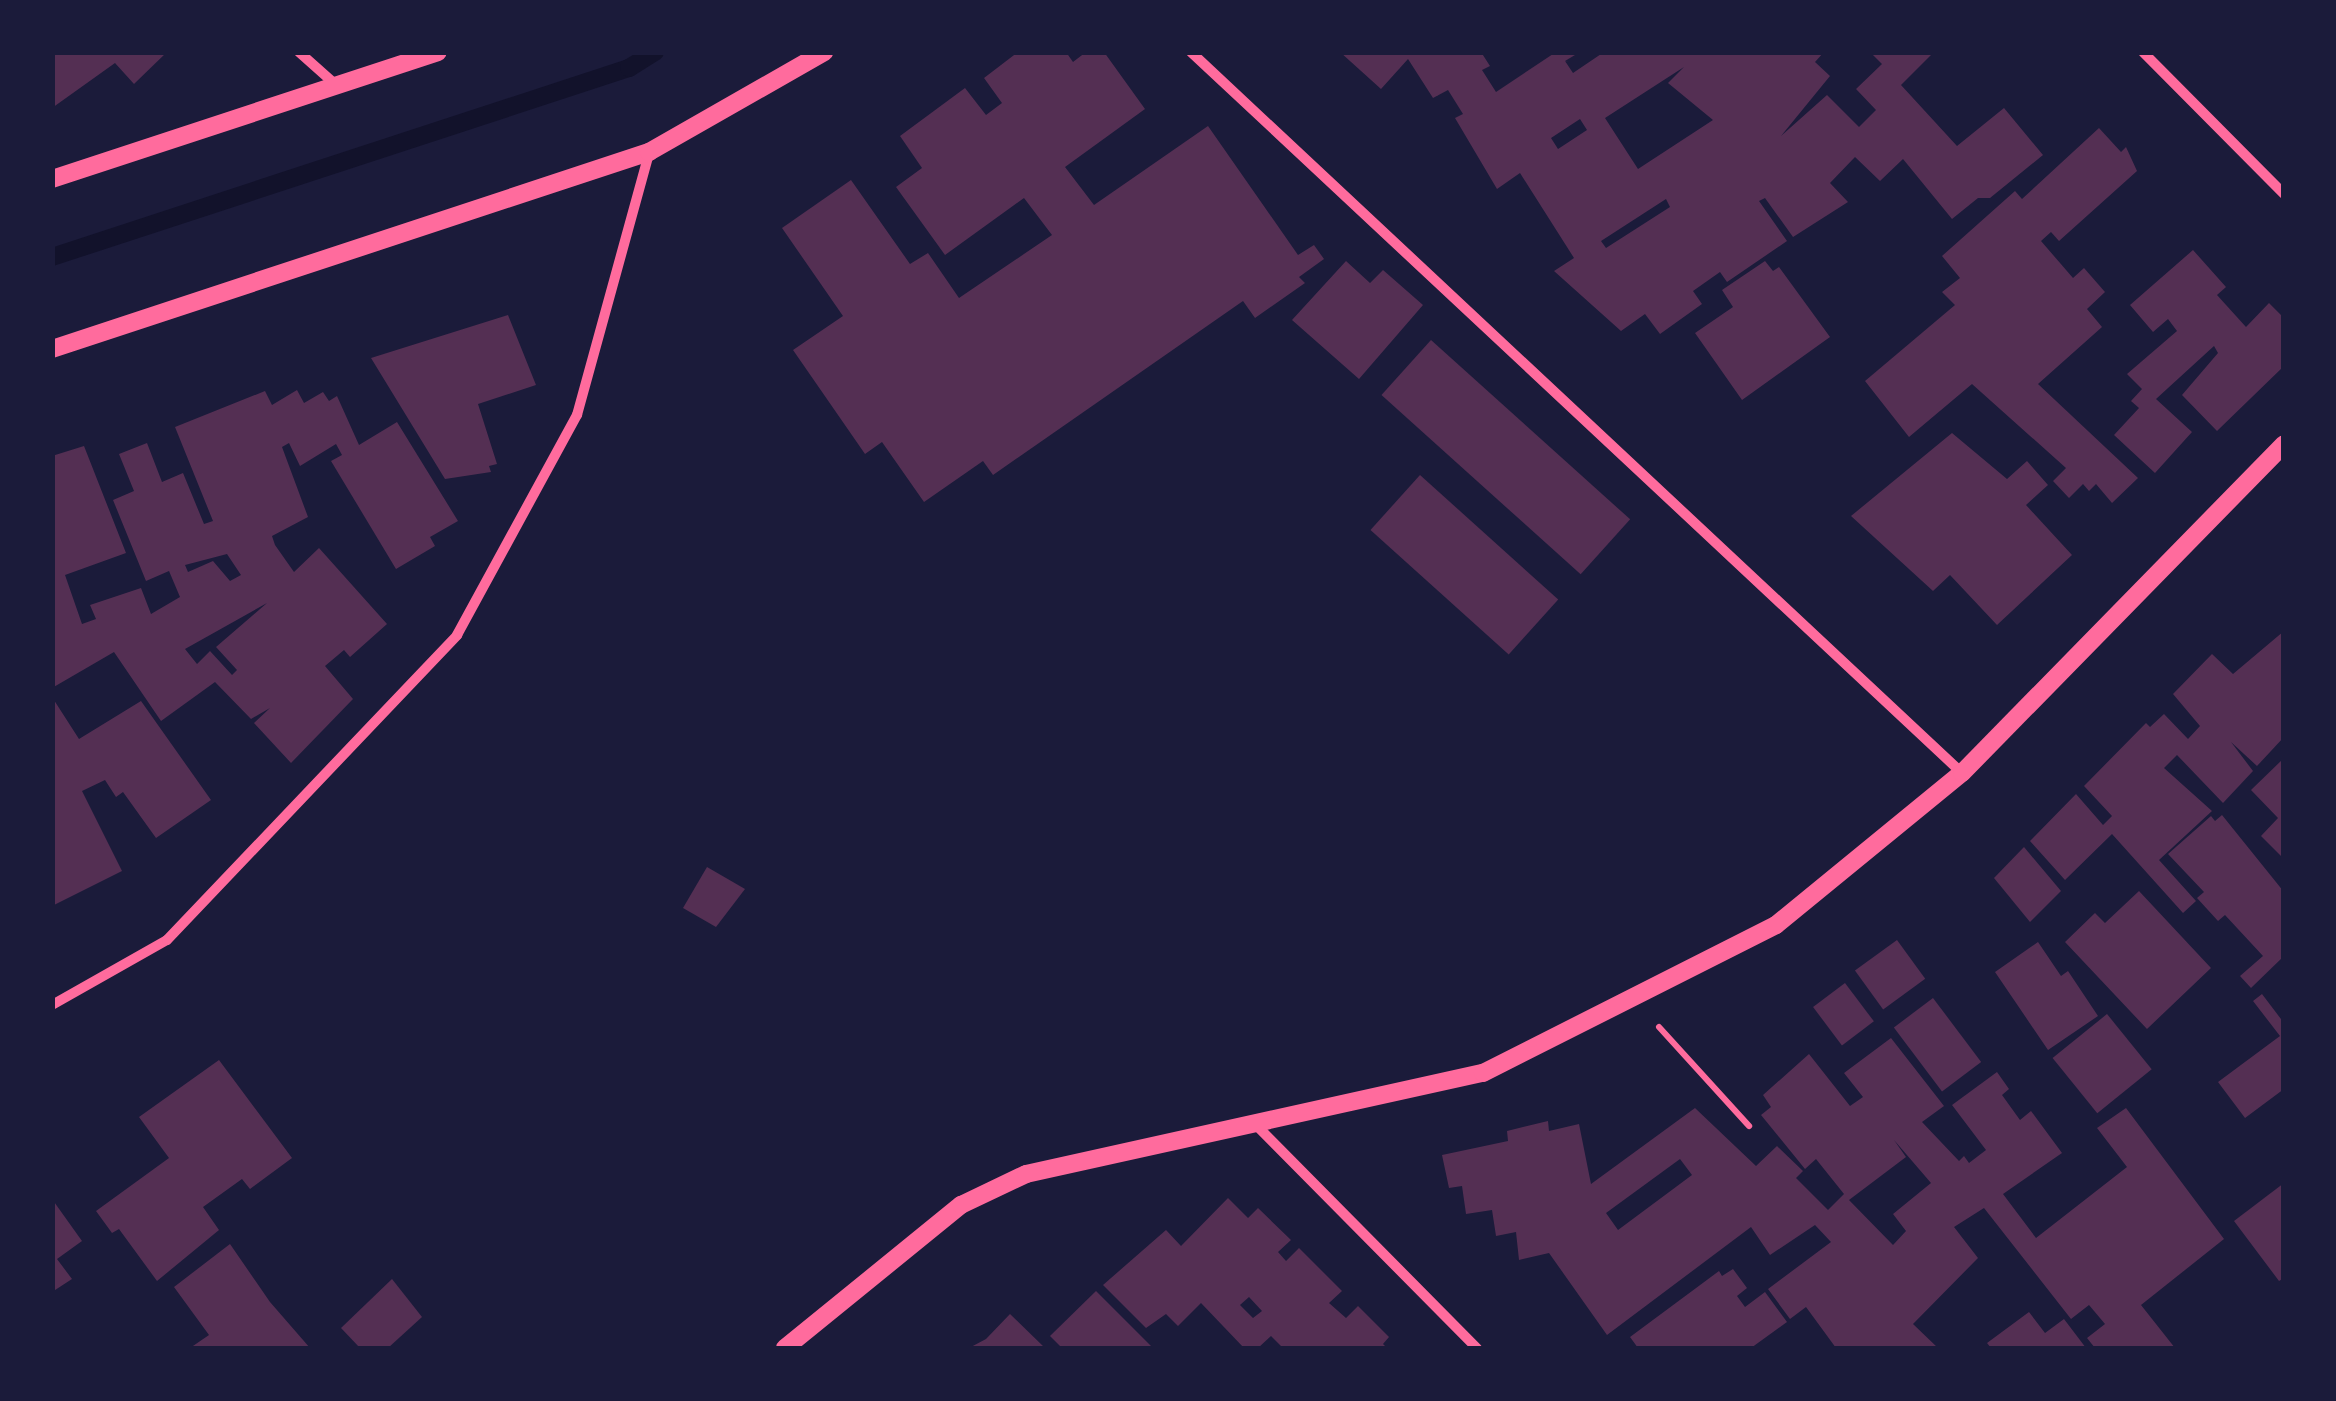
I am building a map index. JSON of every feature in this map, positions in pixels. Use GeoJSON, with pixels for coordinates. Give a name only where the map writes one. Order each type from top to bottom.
{"type":"FeatureCollection","features":[{"type":"Feature","properties":{"kind":"street"},"geometry":{"type":"LineString","coordinates":[[299,52],[337,86]]}},
{"type":"Feature","properties":{"kind":"street"},"geometry":{"type":"LineString","coordinates":[[52,180],[438,52]]}},
{"type":"Feature","properties":{"kind":"street"},"geometry":{"type":"LineString","coordinates":[[52,349],[649,152],[824,52]]}},
{"type":"Feature","properties":{"kind":"street"},"geometry":{"type":"LineString","coordinates":[[1191,52],[1962,774]]}},
{"type":"Feature","properties":{"kind":"street"},"geometry":{"type":"LineString","coordinates":[[2143,52],[2284,194]]}},
{"type":"Feature","properties":{"kind":"street"},"geometry":{"type":"LineString","coordinates":[[52,1005],[166,940],[457,634],[578,415],[649,152]]}},
{"type":"Feature","properties":{"kind":"street"},"geometry":{"type":"LineString","coordinates":[[785,1348],[977,1197],[1026,1174],[1101,1153],[1257,1126],[1483,1073],[1776,925],[1962,774],[2284,444]]}},
{"type":"Feature","properties":{"kind":"street"},"geometry":{"type":"LineString","coordinates":[[1257,1126],[1477,1348]]}},
{"type":"Feature","properties":{"kind":"path"},"geometry":{"type":"LineString","coordinates":[[1661,1030],[1749,1126]]}},
{"type":"Feature","properties":{"kind":"building"},"geometry":{"type":"Polygon","coordinates":[[[52,52],[167,52],[134,84],[115,63],[52,108],[52,52]]]}},
{"type":"Feature","properties":{"kind":"building"},"geometry":{"type":"Polygon","coordinates":[[[1018,52],[1066,52],[1073,62],[1086,52],[1104,52],[1145,109],[1065,167],[1094,205],[1208,126],[1298,255],[1314,245],[1324,259],[1299,277],[1305,283],[1255,318],[1243,301],[993,475],[983,461],[924,502],[882,442],[865,454],[793,350],[843,316],[782,228],[851,180],[910,264],[928,253],[959,298],[1052,235],[1024,198],[945,255],[896,187],[922,168],[900,136],[965,88],[986,115],[1002,103],[984,78],[1018,52]]]}},
{"type":"Feature","properties":{"kind":"building"},"geometry":{"type":"Polygon","coordinates":[[[1340,52],[1481,52],[1490,66],[1482,70],[1496,92],[1556,52],[1580,52],[1565,61],[1573,73],[1604,52],[1824,52],[1815,62],[1830,76],[1781,136],[1827,95],[1859,127],[1876,110],[1856,89],[1882,64],[1870,52],[1934,52],[1901,85],[1957,146],[2004,108],[2043,155],[1990,198],[1978,198],[1952,219],[1903,159],[1880,181],[1855,157],[1830,183],[1848,202],[1793,237],[1765,198],[1759,201],[1787,241],[1727,282],[1720,272],[1693,291],[1702,304],[1660,334],[1645,314],[1621,331],[1554,271],[1574,258],[1520,173],[1497,189],[1455,118],[1463,114],[1448,90],[1433,98],[1408,59],[1381,89],[1340,52]],[[1684,67],[1605,118],[1638,169],[1713,120],[1668,83],[1684,67]],[[1580,119],[1551,138],[1558,149],[1587,130],[1580,119]],[[1666,199],[1601,241],[1606,248],[1670,207],[1666,199]]]}},
{"type":"Feature","properties":{"kind":"building"},"geometry":{"type":"Polygon","coordinates":[[[2099,128],[2121,152],[2126,147],[2137,171],[2059,241],[2051,232],[2041,241],[2073,278],[2084,268],[2105,292],[2087,309],[2102,327],[2038,384],[2138,478],[2112,503],[2096,484],[2089,491],[2083,484],[2069,498],[2053,481],[2066,468],[1972,384],[1909,437],[1865,381],[1955,305],[1942,292],[1960,278],[1942,256],[2015,191],[2022,199],[2099,128]]]}},
{"type":"Feature","properties":{"kind":"building"},"geometry":{"type":"Polygon","coordinates":[[[2193,250],[2226,287],[2217,295],[2246,327],[2269,303],[2284,318],[2284,366],[2217,431],[2182,395],[2218,353],[2214,346],[2156,399],[2192,432],[2155,473],[2114,435],[2139,408],[2131,401],[2142,389],[2127,374],[2177,331],[2168,319],[2153,332],[2130,305],[2193,250]]]}},
{"type":"Feature","properties":{"kind":"building"},"geometry":{"type":"Polygon","coordinates":[[[1346,261],[1370,283],[1383,270],[1423,305],[1359,379],[1292,320],[1346,261]]]}},
{"type":"Feature","properties":{"kind":"building"},"geometry":{"type":"Polygon","coordinates":[[[1765,261],[1773,271],[1779,267],[1830,337],[1742,400],[1695,333],[1733,307],[1722,290],[1765,261]]]}},
{"type":"Feature","properties":{"kind":"building"},"geometry":{"type":"Polygon","coordinates":[[[508,315],[536,385],[478,404],[497,464],[489,466],[491,472],[445,479],[371,358],[508,315]]]}},
{"type":"Feature","properties":{"kind":"building"},"geometry":{"type":"Polygon","coordinates":[[[1431,340],[1630,519],[1581,574],[1381,395],[1431,340]]]}},
{"type":"Feature","properties":{"kind":"building"},"geometry":{"type":"Polygon","coordinates":[[[297,390],[304,403],[323,392],[329,401],[337,396],[359,445],[397,422],[458,521],[430,537],[435,546],[396,569],[331,461],[342,455],[336,444],[300,466],[289,443],[282,447],[308,517],[272,536],[275,545],[294,572],[319,548],[387,624],[350,657],[344,650],[325,666],[353,699],[291,763],[254,723],[270,708],[251,719],[215,682],[161,721],[114,652],[52,688],[52,456],[84,446],[126,553],[65,575],[82,624],[96,619],[90,605],[141,588],[151,614],[180,597],[169,571],[146,581],[113,500],[134,491],[119,454],[147,443],[162,482],[183,473],[204,524],[213,521],[175,427],[265,391],[272,405],[297,390]],[[227,554],[185,565],[188,572],[213,561],[230,581],[241,575],[227,554]],[[267,603],[185,649],[197,664],[210,651],[232,675],[237,670],[216,647],[267,603]]]}},
{"type":"Feature","properties":{"kind":"building"},"geometry":{"type":"Polygon","coordinates":[[[1952,433],[2007,479],[2027,461],[2048,485],[2026,505],[2072,555],[1997,625],[1950,575],[1933,591],[1851,516],[1952,433]]]}},
{"type":"Feature","properties":{"kind":"building"},"geometry":{"type":"Polygon","coordinates":[[[1420,475],[1558,599],[1509,654],[1370,530],[1420,475]]]}},
{"type":"Feature","properties":{"kind":"building"},"geometry":{"type":"Polygon","coordinates":[[[2284,631],[2284,737],[2257,766],[2231,742],[2253,771],[2223,803],[2177,755],[2164,768],[2212,811],[2159,860],[2196,901],[2183,913],[2112,834],[2065,880],[2030,841],[2076,794],[2103,825],[2112,816],[2084,786],[2146,723],[2150,727],[2164,714],[2188,739],[2200,726],[2173,694],[2212,654],[2233,674],[2284,631]]]}},
{"type":"Feature","properties":{"kind":"building"},"geometry":{"type":"Polygon","coordinates":[[[52,697],[79,739],[141,701],[211,800],[156,838],[123,792],[116,797],[105,780],[82,791],[122,871],[52,906],[52,697]]]}},
{"type":"Feature","properties":{"kind":"building"},"geometry":{"type":"Polygon","coordinates":[[[2284,758],[2284,859],[2261,836],[2278,818],[2251,790],[2284,758]]]}},
{"type":"Feature","properties":{"kind":"building"},"geometry":{"type":"Polygon","coordinates":[[[2222,815],[2284,892],[2284,956],[2251,988],[2240,976],[2263,956],[2225,915],[2218,921],[2197,898],[2204,892],[2168,854],[2211,816],[2215,821],[2222,815]]]}},
{"type":"Feature","properties":{"kind":"building"},"geometry":{"type":"Polygon","coordinates":[[[2024,847],[2061,891],[2030,922],[1994,878],[2024,847]]]}},
{"type":"Feature","properties":{"kind":"building"},"geometry":{"type":"Polygon","coordinates":[[[707,867],[745,889],[716,927],[683,908],[707,867]]]}},
{"type":"Feature","properties":{"kind":"building"},"geometry":{"type":"Polygon","coordinates":[[[2139,891],[2211,968],[2147,1029],[2065,942],[2095,913],[2105,923],[2139,891]]]}},
{"type":"Feature","properties":{"kind":"building"},"geometry":{"type":"Polygon","coordinates":[[[1897,940],[1925,979],[1883,1009],[1855,971],[1897,940]]]}},
{"type":"Feature","properties":{"kind":"building"},"geometry":{"type":"Polygon","coordinates":[[[2038,942],[2061,976],[2068,971],[2098,1016],[2048,1050],[1995,972],[2038,942]]]}},
{"type":"Feature","properties":{"kind":"building"},"geometry":{"type":"Polygon","coordinates":[[[1845,983],[1874,1021],[1842,1045],[1813,1007],[1845,983]]]}},
{"type":"Feature","properties":{"kind":"building"},"geometry":{"type":"Polygon","coordinates":[[[2262,994],[2284,1023],[2284,1089],[2245,1118],[2218,1082],[2280,1036],[2253,1001],[2262,994]]]}},
{"type":"Feature","properties":{"kind":"building"},"geometry":{"type":"Polygon","coordinates":[[[1933,998],[1981,1062],[1942,1091],[1894,1027],[1933,998]]]}},
{"type":"Feature","properties":{"kind":"building"},"geometry":{"type":"Polygon","coordinates":[[[2107,1014],[2152,1069],[2097,1113],[2053,1058],[2107,1014]]]}},
{"type":"Feature","properties":{"kind":"building"},"geometry":{"type":"Polygon","coordinates":[[[1891,1038],[1944,1106],[1922,1122],[1959,1161],[1964,1156],[1969,1163],[1986,1150],[1952,1105],[1997,1072],[2009,1089],[2002,1095],[2020,1120],[2031,1111],[2062,1153],[2003,1194],[2036,1238],[2127,1167],[2097,1128],[2126,1108],[2224,1239],[2141,1305],[2175,1348],[2095,1348],[2087,1338],[2105,1324],[2089,1305],[2071,1319],[1984,1208],[1954,1227],[1978,1258],[1913,1324],[1938,1348],[1836,1348],[1806,1307],[1790,1319],[1768,1289],[1831,1242],[1815,1225],[1770,1255],[1751,1227],[1607,1335],[1549,1253],[1519,1260],[1516,1232],[1496,1236],[1492,1210],[1466,1214],[1462,1186],[1449,1188],[1442,1155],[1508,1141],[1507,1131],[1548,1121],[1549,1131],[1579,1124],[1591,1184],[1695,1108],[1756,1166],[1777,1146],[1803,1171],[1796,1178],[1828,1210],[1844,1194],[1816,1159],[1805,1169],[1761,1115],[1771,1107],[1763,1095],[1809,1054],[1850,1106],[1863,1097],[1844,1073],[1891,1038]],[[1894,1140],[1906,1157],[1849,1200],[1893,1245],[1906,1231],[1893,1214],[1931,1183],[1894,1140]],[[1680,1159],[1606,1213],[1618,1230],[1692,1175],[1680,1159]]]}},
{"type":"Feature","properties":{"kind":"building"},"geometry":{"type":"Polygon","coordinates":[[[219,1060],[292,1158],[250,1189],[242,1179],[203,1207],[219,1230],[157,1281],[119,1229],[112,1233],[96,1211],[169,1158],[139,1117],[219,1060]]]}},
{"type":"Feature","properties":{"kind":"building"},"geometry":{"type":"Polygon","coordinates":[[[2284,1183],[2284,1278],[2279,1281],[2234,1221],[2284,1183]]]}},
{"type":"Feature","properties":{"kind":"building"},"geometry":{"type":"Polygon","coordinates":[[[1228,1198],[1248,1218],[1258,1208],[1291,1240],[1278,1252],[1286,1261],[1299,1248],[1342,1291],[1329,1303],[1346,1318],[1358,1306],[1389,1337],[1383,1344],[1387,1348],[1283,1348],[1271,1336],[1258,1348],[1244,1348],[1201,1303],[1178,1326],[1166,1314],[1146,1328],[1103,1285],[1166,1230],[1181,1246],[1228,1198]],[[1249,1297],[1240,1305],[1253,1318],[1262,1311],[1249,1297]]]}},
{"type":"Feature","properties":{"kind":"building"},"geometry":{"type":"Polygon","coordinates":[[[52,1199],[82,1241],[57,1259],[72,1279],[52,1292],[52,1199]]]}},
{"type":"Feature","properties":{"kind":"building"},"geometry":{"type":"Polygon","coordinates":[[[230,1244],[270,1302],[310,1348],[190,1348],[209,1335],[174,1287],[230,1244]]]}},
{"type":"Feature","properties":{"kind":"building"},"geometry":{"type":"Polygon","coordinates":[[[1733,1269],[1747,1288],[1737,1296],[1745,1307],[1765,1292],[1787,1322],[1751,1348],[1638,1348],[1630,1337],[1719,1271],[1722,1276],[1733,1269]]]}},
{"type":"Feature","properties":{"kind":"building"},"geometry":{"type":"Polygon","coordinates":[[[392,1279],[422,1317],[388,1348],[360,1348],[341,1328],[392,1279]]]}},
{"type":"Feature","properties":{"kind":"building"},"geometry":{"type":"Polygon","coordinates":[[[1096,1291],[1153,1348],[1062,1348],[1050,1336],[1096,1291]]]}},
{"type":"Feature","properties":{"kind":"building"},"geometry":{"type":"Polygon","coordinates":[[[2029,1312],[2045,1333],[2064,1319],[2086,1348],[1991,1348],[1987,1343],[2029,1312]]]}},
{"type":"Feature","properties":{"kind":"building"},"geometry":{"type":"Polygon","coordinates":[[[1010,1314],[1045,1348],[969,1348],[986,1339],[1010,1314]]]}},
{"type":"Feature","properties":{"kind":"waterway"},"geometry":{"type":"LineString","coordinates":[[52,257],[629,68],[655,52]]}}]}
